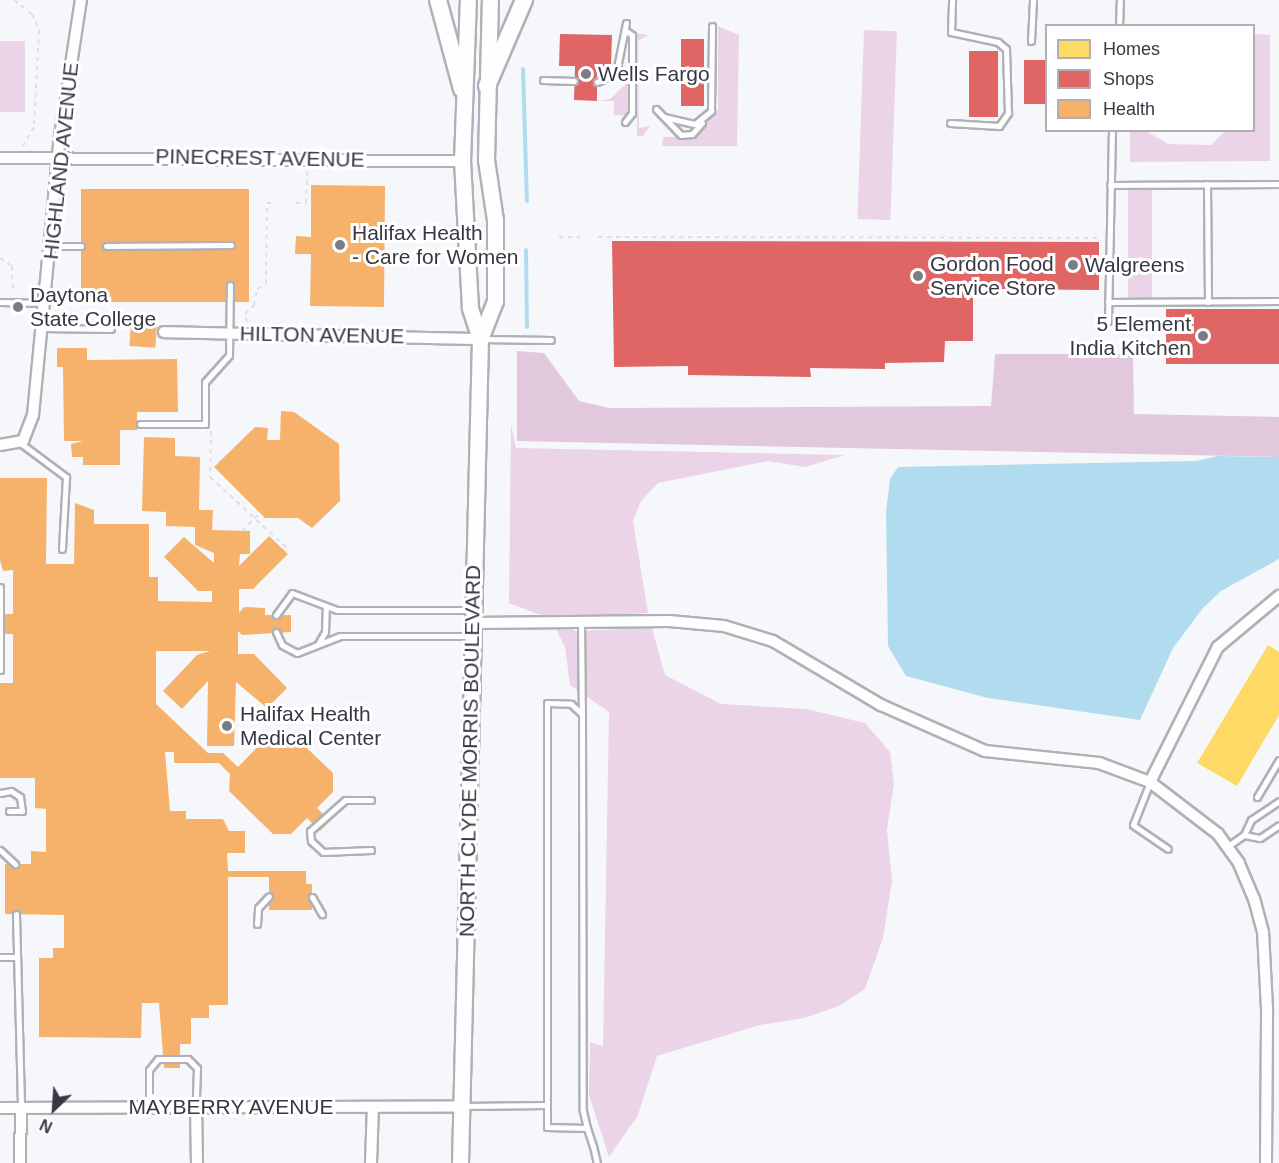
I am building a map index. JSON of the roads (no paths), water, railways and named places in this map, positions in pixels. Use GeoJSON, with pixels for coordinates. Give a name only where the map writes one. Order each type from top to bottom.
{"type":"FeatureCollection","features":[{"type":"Feature","properties":{"kind":"main road"},"geometry":{"type":"LineString","coordinates":[[438,0],[462,89]]}},
{"type":"Feature","properties":{"kind":"main road","name":"NORTH CLYDE MORRIS BOULEVARD"},"geometry":{"type":"LineString","coordinates":[[460,1163],[480,339],[470,308],[462,160],[462,89],[468,0]]}},
{"type":"Feature","properties":{"kind":"main road","name":"NORTH CLYDE MORRIS BOULEVARD"},"geometry":{"type":"LineString","coordinates":[[480,339],[495,301],[487,86],[490,0]]}},
{"type":"Feature","properties":{"kind":"main road"},"geometry":{"type":"LineString","coordinates":[[487,86],[524,0]]}},
{"type":"Feature","properties":{"kind":"street","name":"HIGHLAND AVENUE"},"geometry":{"type":"LineString","coordinates":[[19,442],[33,415],[47,303],[58,156],[81,0]]}},
{"type":"Feature","properties":{"kind":"street"},"geometry":{"type":"LineString","coordinates":[[0,158],[58,156]]}},
{"type":"Feature","properties":{"kind":"street","name":"PINECREST AVENUE"},"geometry":{"type":"LineString","coordinates":[[58,156],[462,160]]}},
{"type":"Feature","properties":{"kind":"street","name":"HILTON AVENUE"},"geometry":{"type":"LineString","coordinates":[[164,332],[480,339]]}},
{"type":"Feature","properties":{"kind":"street"},"geometry":{"type":"LineString","coordinates":[[0,445],[19,442]]}},
{"type":"Feature","properties":{"kind":"street"},"geometry":{"type":"LineString","coordinates":[[1150,782],[1218,646],[1279,596]]}},
{"type":"Feature","properties":{"kind":"street"},"geometry":{"type":"LineString","coordinates":[[473,623],[581,624],[697,621],[750,632],[794,652],[880,705],[985,751],[1099,763],[1150,782],[1191,808],[1228,846],[1263,932],[1266,1163]]}},
{"type":"Feature","properties":{"kind":"street"},"geometry":{"type":"LineString","coordinates":[[196,1106],[197,1163]]}},
{"type":"Feature","properties":{"kind":"street","name":"MAYBERRY AVENUE"},"geometry":{"type":"LineString","coordinates":[[0,1108],[462,1106]]}},
{"type":"Feature","properties":{"kind":"street"},"geometry":{"type":"LineString","coordinates":[[371,1163],[373,1107]]}},
{"type":"Feature","properties":{"kind":"street"},"geometry":{"type":"LineString","coordinates":[[20,1163],[21,1108]]}},
{"type":"Feature","properties":{"kind":"lane"},"geometry":{"type":"LineString","coordinates":[[950,123],[999,126],[1008,113],[1006,49],[998,42],[951,32],[952,0]]}},
{"type":"Feature","properties":{"kind":"lane"},"geometry":{"type":"LineString","coordinates":[[1031,40],[1033,0]]}},
{"type":"Feature","properties":{"kind":"lane"},"geometry":{"type":"LineString","coordinates":[[1119,24],[1120,0]]}},
{"type":"Feature","properties":{"kind":"lane"},"geometry":{"type":"LineString","coordinates":[[597,82],[616,74],[626,23]]}},
{"type":"Feature","properties":{"kind":"lane"},"geometry":{"type":"LineString","coordinates":[[656,109],[671,129],[686,136],[703,122],[711,111],[712,26]]}},
{"type":"Feature","properties":{"kind":"lane"},"geometry":{"type":"LineString","coordinates":[[625,122],[632,114],[632,35],[626,31]]}},
{"type":"Feature","properties":{"kind":"lane"},"geometry":{"type":"LineString","coordinates":[[543,80],[574,81]]}},
{"type":"Feature","properties":{"kind":"lane"},"geometry":{"type":"LineString","coordinates":[[664,117],[703,122]]}},
{"type":"Feature","properties":{"kind":"lane"},"geometry":{"type":"LineString","coordinates":[[1108,321],[1112,132]]}},
{"type":"Feature","properties":{"kind":"lane"},"geometry":{"type":"LineString","coordinates":[[1207,184],[1208,302]]}},
{"type":"Feature","properties":{"kind":"lane"},"geometry":{"type":"LineString","coordinates":[[1110,185],[1279,184]]}},
{"type":"Feature","properties":{"kind":"lane"},"geometry":{"type":"LineString","coordinates":[[106,246],[231,245]]}},
{"type":"Feature","properties":{"kind":"lane"},"geometry":{"type":"LineString","coordinates":[[51,246],[81,246]]}},
{"type":"Feature","properties":{"kind":"lane"},"geometry":{"type":"LineString","coordinates":[[140,424],[205,424],[205,382],[229,356],[230,285]]}},
{"type":"Feature","properties":{"kind":"lane"},"geometry":{"type":"LineString","coordinates":[[1108,302],[1279,301]]}},
{"type":"Feature","properties":{"kind":"lane"},"geometry":{"type":"LineString","coordinates":[[0,302],[47,303]]}},
{"type":"Feature","properties":{"kind":"lane"},"geometry":{"type":"LineString","coordinates":[[44,328],[111,329]]}},
{"type":"Feature","properties":{"kind":"lane"},"geometry":{"type":"LineString","coordinates":[[480,339],[551,340]]}},
{"type":"Feature","properties":{"kind":"lane"},"geometry":{"type":"LineString","coordinates":[[19,442],[66,477],[62,549]]}},
{"type":"Feature","properties":{"kind":"lane"},"geometry":{"type":"LineString","coordinates":[[0,587],[0,670]]}},
{"type":"Feature","properties":{"kind":"lane"},"geometry":{"type":"LineString","coordinates":[[276,615],[292,593],[326,606],[473,623]]}},
{"type":"Feature","properties":{"kind":"lane"},"geometry":{"type":"LineString","coordinates":[[317,645],[325,632],[326,606]]}},
{"type":"Feature","properties":{"kind":"lane"},"geometry":{"type":"LineString","coordinates":[[276,632],[282,645],[297,653],[340,636],[473,623]]}},
{"type":"Feature","properties":{"kind":"lane"},"geometry":{"type":"LineString","coordinates":[[581,624],[582,1111],[597,1163]]}},
{"type":"Feature","properties":{"kind":"lane"},"geometry":{"type":"LineString","coordinates":[[582,714],[571,704],[547,703],[547,1127],[587,1128]]}},
{"type":"Feature","properties":{"kind":"lane"},"geometry":{"type":"LineString","coordinates":[[1257,797],[1279,760]]}},
{"type":"Feature","properties":{"kind":"lane"},"geometry":{"type":"LineString","coordinates":[[1150,782],[1132,825],[1168,849]]}},
{"type":"Feature","properties":{"kind":"lane"},"geometry":{"type":"LineString","coordinates":[[0,793],[11,791],[20,797],[22,811],[9,811]]}},
{"type":"Feature","properties":{"kind":"lane"},"geometry":{"type":"LineString","coordinates":[[371,800],[345,800],[310,831],[323,852],[371,850]]}},
{"type":"Feature","properties":{"kind":"lane"},"geometry":{"type":"LineString","coordinates":[[1228,846],[1244,836],[1251,820],[1279,801]]}},
{"type":"Feature","properties":{"kind":"lane"},"geometry":{"type":"LineString","coordinates":[[1244,836],[1260,838],[1279,825]]}},
{"type":"Feature","properties":{"kind":"lane"},"geometry":{"type":"LineString","coordinates":[[0,850],[15,864]]}},
{"type":"Feature","properties":{"kind":"lane"},"geometry":{"type":"LineString","coordinates":[[257,924],[258,908],[269,896]]}},
{"type":"Feature","properties":{"kind":"lane"},"geometry":{"type":"LineString","coordinates":[[312,897],[321,914]]}},
{"type":"Feature","properties":{"kind":"lane"},"geometry":{"type":"LineString","coordinates":[[16,914],[21,1108]]}},
{"type":"Feature","properties":{"kind":"lane"},"geometry":{"type":"LineString","coordinates":[[0,957],[17,957]]}},
{"type":"Feature","properties":{"kind":"lane"},"geometry":{"type":"LineString","coordinates":[[149,1105],[149,1070],[158,1059],[188,1059],[197,1068],[196,1106]]}},
{"type":"Feature","properties":{"kind":"lane"},"geometry":{"type":"LineString","coordinates":[[462,1106],[547,1105]]}},
{"type":"Feature","properties":{"kind":"water"},"geometry":{"type":"Polygon","coordinates":[[[1218,456],[1279,457],[1279,559],[1221,591],[1203,608],[1173,648],[1140,720],[988,698],[906,676],[888,646],[886,511],[890,479],[898,467],[1196,461],[1218,456]]]}},
{"type":"Feature","properties":{"kind":"waterway"},"geometry":{"type":"LineString","coordinates":[[523,69],[527,201]]}},
{"type":"Feature","properties":{"kind":"waterway"},"geometry":{"type":"LineString","coordinates":[[526,250],[527,327]]}},
{"type":"Feature","properties":{"kind":"place","name":"Wells Fargo"},"geometry":{"type":"Point","coordinates":[586,74]}},
{"type":"Feature","properties":{"kind":"place","name":"Halifax Health - Care for Women"},"geometry":{"type":"Point","coordinates":[340,245]}},
{"type":"Feature","properties":{"kind":"place","name":"Walgreens"},"geometry":{"type":"Point","coordinates":[1073,265]}},
{"type":"Feature","properties":{"kind":"place","name":"Gordon Food Service Store"},"geometry":{"type":"Point","coordinates":[918,276]}},
{"type":"Feature","properties":{"kind":"place","name":"Daytona State College"},"geometry":{"type":"Point","coordinates":[18,307]}},
{"type":"Feature","properties":{"kind":"place","name":"5 Element India Kitchen"},"geometry":{"type":"Point","coordinates":[1203,336]}},
{"type":"Feature","properties":{"kind":"place","name":"Halifax Health Medical Center"},"geometry":{"type":"Point","coordinates":[227,726]}}]}
